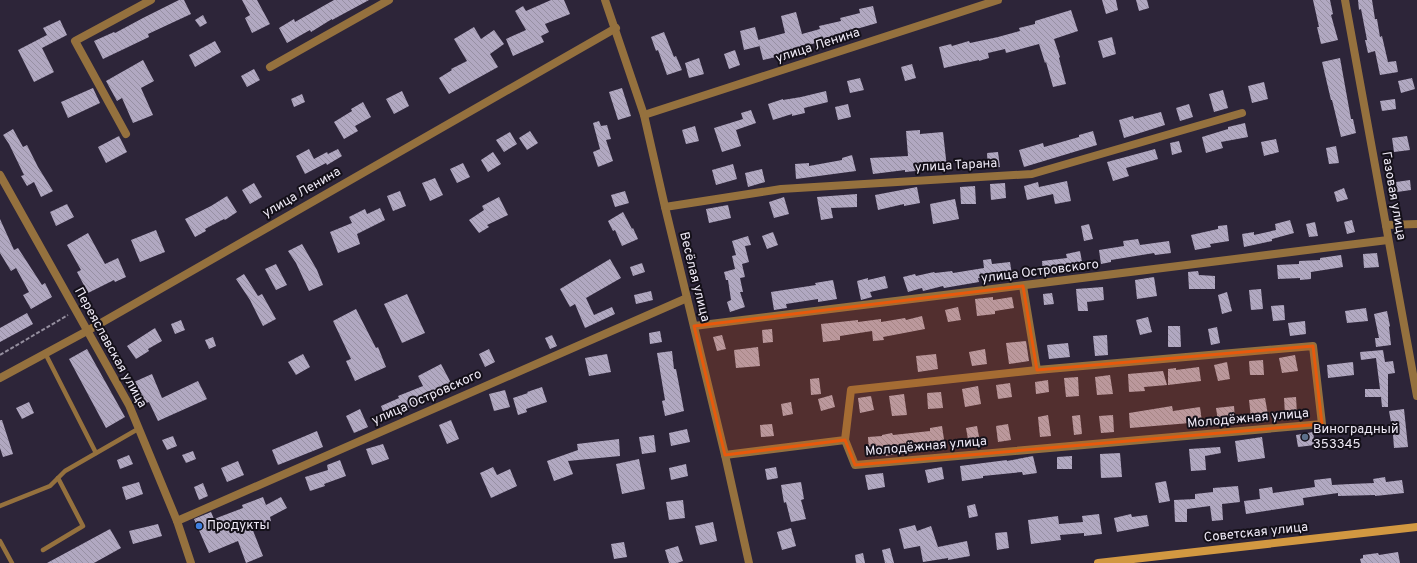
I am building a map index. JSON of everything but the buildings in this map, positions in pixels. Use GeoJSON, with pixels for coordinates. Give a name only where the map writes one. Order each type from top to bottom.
{"type":"FeatureCollection","features":[{"type":"Feature","properties":{"kind":"main road","name":"Советская улица"},"geometry":{"type":"LineString","coordinates":[[1098,563],[1417,527]]}},
{"type":"Feature","properties":{"kind":"street"},"geometry":{"type":"LineString","coordinates":[[126,134],[75,41],[151,0]]}},
{"type":"Feature","properties":{"kind":"street"},"geometry":{"type":"LineString","coordinates":[[270,67],[389,0]]}},
{"type":"Feature","properties":{"kind":"street","name":"Весёлая улица"},"geometry":{"type":"LineString","coordinates":[[605,0],[616,28],[644,115],[725,455],[749,563]]}},
{"type":"Feature","properties":{"kind":"street","name":"улица Ленина"},"geometry":{"type":"LineString","coordinates":[[644,115],[998,0]]}},
{"type":"Feature","properties":{"kind":"street","name":"Газовая улица"},"geometry":{"type":"LineString","coordinates":[[1345,0],[1417,396]]}},
{"type":"Feature","properties":{"kind":"street","name":"улица Ленина"},"geometry":{"type":"LineString","coordinates":[[0,378],[87,331],[616,28]]}},
{"type":"Feature","properties":{"kind":"street","name":"улица Тарана"},"geometry":{"type":"LineString","coordinates":[[665,207],[781,189],[1032,174],[1242,113]]}},
{"type":"Feature","properties":{"kind":"street","name":"Переяславская улица"},"geometry":{"type":"LineString","coordinates":[[0,174],[130,405],[138,429],[177,521],[191,563]]}},
{"type":"Feature","properties":{"kind":"street"},"geometry":{"type":"LineString","coordinates":[[1386,225],[1417,224]]}},
{"type":"Feature","properties":{"kind":"street","name":"улица Островского"},"geometry":{"type":"LineString","coordinates":[[694,326],[1388,240]]}},
{"type":"Feature","properties":{"kind":"street"},"geometry":{"type":"LineString","coordinates":[[1023,286],[1037,370]]}},
{"type":"Feature","properties":{"kind":"street","name":"улица Островского"},"geometry":{"type":"LineString","coordinates":[[177,521],[687,298]]}},
{"type":"Feature","properties":{"kind":"street","name":"Молодёжная улица"},"geometry":{"type":"LineString","coordinates":[[1313,346],[1322,424],[855,465],[845,440],[851,390],[1037,370],[1313,346]]}},
{"type":"Feature","properties":{"kind":"street"},"geometry":{"type":"LineString","coordinates":[[725,455],[845,440]]}},
{"type":"Feature","properties":{"kind":"lane"},"geometry":{"type":"LineString","coordinates":[[45,353],[96,453]]}},
{"type":"Feature","properties":{"kind":"lane"},"geometry":{"type":"LineString","coordinates":[[0,506],[50,486],[65,471],[138,429]]}},
{"type":"Feature","properties":{"kind":"lane"},"geometry":{"type":"LineString","coordinates":[[43,550],[83,526],[58,478]]}},
{"type":"Feature","properties":{"kind":"lane"},"geometry":{"type":"LineString","coordinates":[[0,541],[12,563]]}},
{"type":"Feature","properties":{"kind":"path"},"geometry":{"type":"LineString","coordinates":[[0,355],[76,311]]}},
{"type":"Feature","properties":{"kind":"highlighted area"},"geometry":{"type":"Polygon","coordinates":[[[1023,286],[1037,370],[1313,346],[1322,424],[855,465],[845,440],[725,455],[694,326],[1023,286]]]}},
{"type":"Feature","properties":{"kind":"place","name":"Виноградный 353345"},"geometry":{"type":"Point","coordinates":[1305,437]}},
{"type":"Feature","properties":{"kind":"place","name":"Продукты"},"geometry":{"type":"Point","coordinates":[199,526]}}]}
